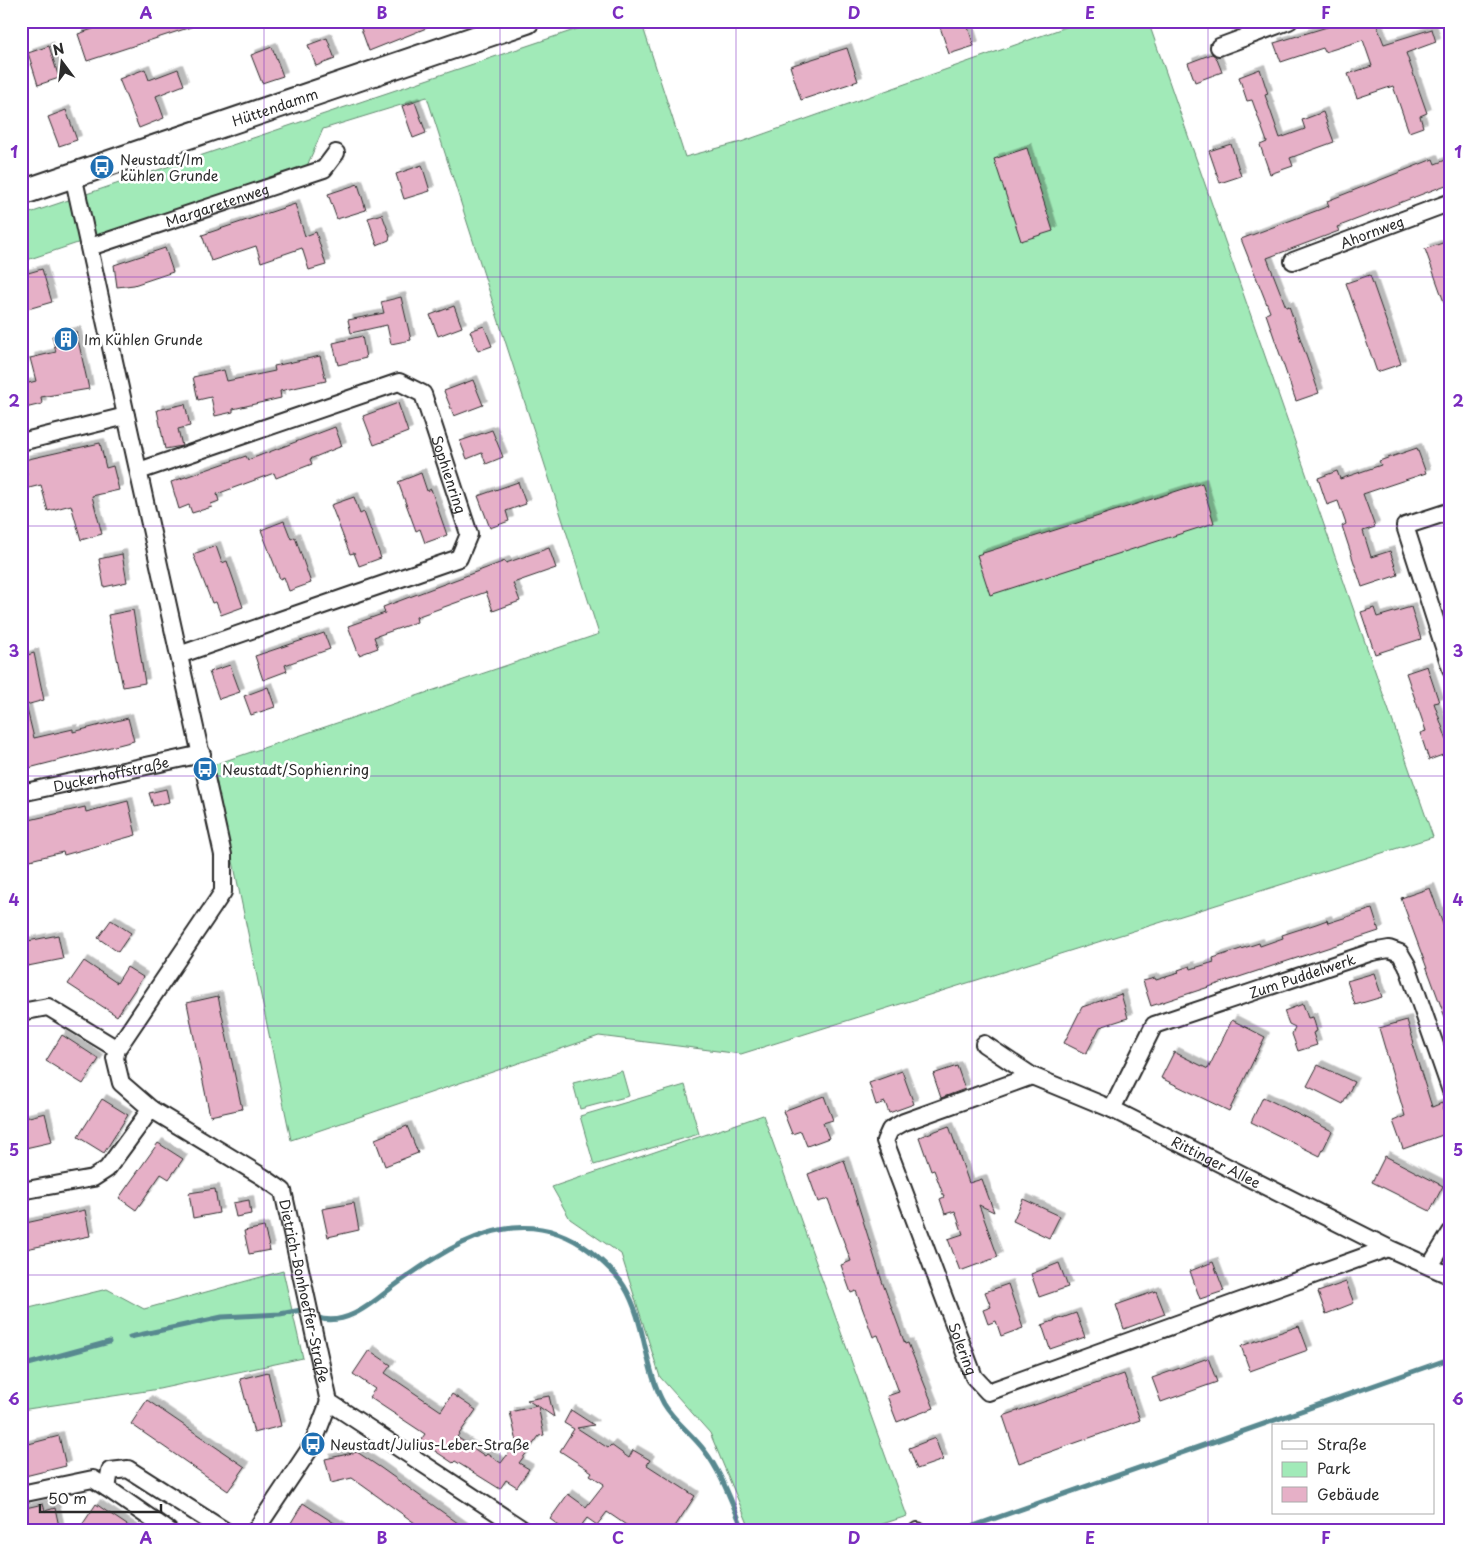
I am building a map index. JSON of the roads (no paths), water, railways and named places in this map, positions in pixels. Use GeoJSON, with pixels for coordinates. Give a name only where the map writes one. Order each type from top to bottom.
{"type":"FeatureCollection","features":[{"type":"Feature","properties":{"kind":"street","name":"Hüttendamm"},"geometry":{"type":"LineString","coordinates":[[21,193],[527,21]]}},
{"type":"Feature","properties":{"kind":"street"},"geometry":{"type":"LineString","coordinates":[[1219,47],[1288,21]]}},
{"type":"Feature","properties":{"kind":"street","name":"Margaretenweg"},"geometry":{"type":"LineString","coordinates":[[90,247],[324,169],[336,153]]}},
{"type":"Feature","properties":{"kind":"street"},"geometry":{"type":"LineString","coordinates":[[21,1012],[48,1006],[117,1049],[223,892],[223,855],[202,754],[73,175]]}},
{"type":"Feature","properties":{"kind":"street","name":"Ahornweg"},"geometry":{"type":"LineString","coordinates":[[1293,261],[1451,202]]}},
{"type":"Feature","properties":{"kind":"street","name":"Sophienring"},"geometry":{"type":"LineString","coordinates":[[139,471],[399,382],[423,394],[469,534],[460,558],[179,655]]}},
{"type":"Feature","properties":{"kind":"street"},"geometry":{"type":"LineString","coordinates":[[21,442],[126,416]]}},
{"type":"Feature","properties":{"kind":"street"},"geometry":{"type":"LineString","coordinates":[[1451,510],[1405,526],[1451,669]]}},
{"type":"Feature","properties":{"kind":"street","name":"Dyckerhoffstraße"},"geometry":{"type":"LineString","coordinates":[[21,793],[202,754]]}},
{"type":"Feature","properties":{"kind":"street","name":"Zum Puddelwerk"},"geometry":{"type":"LineString","coordinates":[[1112,1108],[1154,1025],[1372,952],[1389,949],[1400,953],[1407,965],[1451,1091]]}},
{"type":"Feature","properties":{"kind":"street","name":"Rittinger Allee"},"geometry":{"type":"LineString","coordinates":[[984,1044],[1032,1076],[1112,1108],[1388,1248],[1451,1276]]}},
{"type":"Feature","properties":{"kind":"street","name":"Dietrich-Bonhoeffer-Straße"},"geometry":{"type":"LineString","coordinates":[[117,1049],[116,1058],[121,1083],[151,1109],[263,1176],[283,1191],[329,1402],[525,1531]]}},
{"type":"Feature","properties":{"kind":"street","name":"Solering"},"geometry":{"type":"LineString","coordinates":[[1032,1076],[904,1122],[890,1130],[885,1141],[974,1377],[988,1392],[1388,1248]]}},
{"type":"Feature","properties":{"kind":"street"},"geometry":{"type":"LineString","coordinates":[[21,1191],[93,1178],[108,1169],[151,1109]]}},
{"type":"Feature","properties":{"kind":"street"},"geometry":{"type":"LineString","coordinates":[[1430,1266],[1451,1232]]}},
{"type":"Feature","properties":{"kind":"street"},"geometry":{"type":"LineString","coordinates":[[255,1531],[313,1444],[329,1402]]}},
{"type":"Feature","properties":{"kind":"street"},"geometry":{"type":"LineString","coordinates":[[107,1488],[110,1471],[128,1469],[225,1531]]}},
{"type":"Feature","properties":{"kind":"street"},"geometry":{"type":"LineString","coordinates":[[21,1494],[93,1479],[169,1531]]}},
{"type":"Feature","properties":{"kind":"waterway"},"geometry":{"type":"LineString","coordinates":[[316,1317],[336,1320],[356,1313],[436,1257],[486,1234],[512,1228],[538,1228],[564,1236],[590,1251],[621,1281],[637,1315],[657,1390],[673,1416],[710,1459],[726,1489],[744,1531]]}},
{"type":"Feature","properties":{"kind":"waterway"},"geometry":{"type":"LineString","coordinates":[[130,1337],[222,1317],[280,1314],[301,1310],[306,1312]]}},
{"type":"Feature","properties":{"kind":"waterway"},"geometry":{"type":"LineString","coordinates":[[21,1366],[109,1342]]}},
{"type":"Feature","properties":{"kind":"waterway"},"geometry":{"type":"LineString","coordinates":[[959,1531],[1449,1359]]}},
{"type":"Feature","properties":{"kind":"place","name":"Neustadt/Im kühlen Grunde"},"geometry":{"type":"Point","coordinates":[102,167]}},
{"type":"Feature","properties":{"kind":"place","name":"Im Kühlen Grunde"},"geometry":{"type":"Point","coordinates":[66,339]}},
{"type":"Feature","properties":{"kind":"place","name":"Neustadt/Sophienring"},"geometry":{"type":"Point","coordinates":[205,769]}},
{"type":"Feature","properties":{"kind":"place","name":"Neustadt/Julius-Leber-Straße"},"geometry":{"type":"Point","coordinates":[313,1444]}}]}
